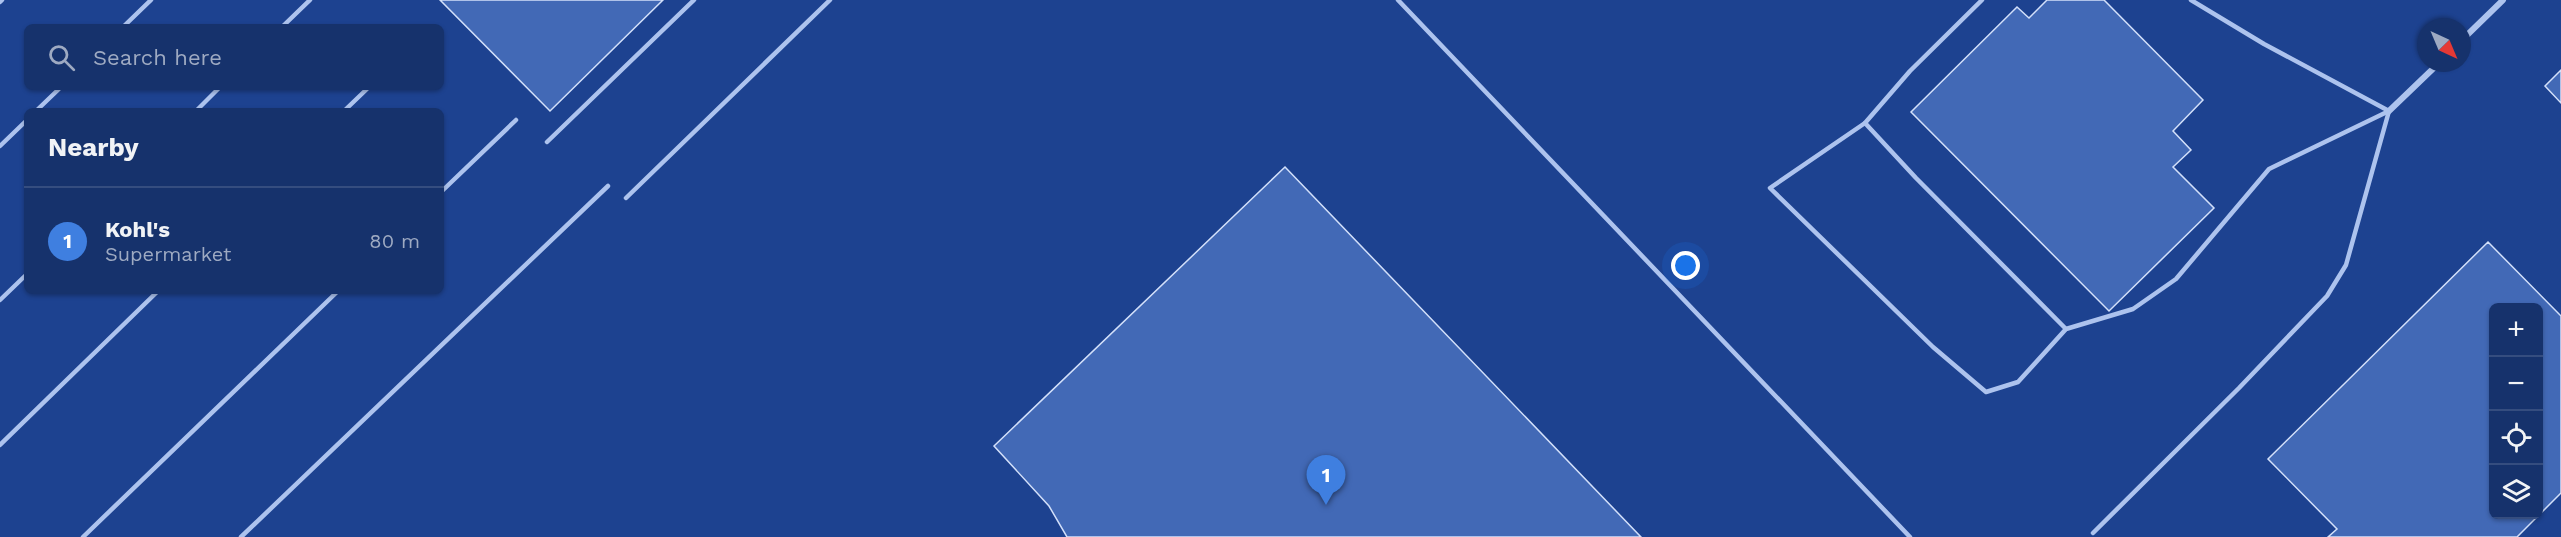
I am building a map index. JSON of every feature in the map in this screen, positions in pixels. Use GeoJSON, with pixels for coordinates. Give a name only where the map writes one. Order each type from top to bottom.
{"type":"FeatureCollection","features":[{"type":"Feature","properties":{"kind":"street"},"geometry":{"type":"LineString","coordinates":[[2471,31],[2503,0]]}},
{"type":"Feature","properties":{"kind":"street"},"geometry":{"type":"LineString","coordinates":[[2389,111],[2430,72]]}},
{"type":"Feature","properties":{"kind":"lane"},"geometry":{"type":"LineString","coordinates":[[126,24],[151,0]]}},
{"type":"Feature","properties":{"kind":"lane"},"geometry":{"type":"LineString","coordinates":[[285,24],[310,0]]}},
{"type":"Feature","properties":{"kind":"lane"},"geometry":{"type":"LineString","coordinates":[[547,142],[694,0]]}},
{"type":"Feature","properties":{"kind":"lane"},"geometry":{"type":"LineString","coordinates":[[626,198],[830,0]]}},
{"type":"Feature","properties":{"kind":"lane"},"geometry":{"type":"LineString","coordinates":[[1398,0],[1911,537]]}},
{"type":"Feature","properties":{"kind":"lane"},"geometry":{"type":"LineString","coordinates":[[1982,0],[1910,71],[1865,123],[1770,188],[1933,347],[1986,392],[2018,382],[2066,329],[2133,309],[2176,279],[2269,169],[2389,111]]}},
{"type":"Feature","properties":{"kind":"lane"},"geometry":{"type":"LineString","coordinates":[[2191,0],[2264,44],[2389,111]]}},
{"type":"Feature","properties":{"kind":"lane"},"geometry":{"type":"LineString","coordinates":[[39,108],[58,90]]}},
{"type":"Feature","properties":{"kind":"lane"},"geometry":{"type":"LineString","coordinates":[[198,108],[217,90]]}},
{"type":"Feature","properties":{"kind":"lane"},"geometry":{"type":"LineString","coordinates":[[347,108],[366,90]]}},
{"type":"Feature","properties":{"kind":"lane"},"geometry":{"type":"LineString","coordinates":[[2093,533],[2239,388],[2327,296],[2346,265],[2389,111]]}},
{"type":"Feature","properties":{"kind":"lane"},"geometry":{"type":"LineString","coordinates":[[444,189],[516,120]]}},
{"type":"Feature","properties":{"kind":"lane"},"geometry":{"type":"LineString","coordinates":[[0,146],[24,123]]}},
{"type":"Feature","properties":{"kind":"lane"},"geometry":{"type":"LineString","coordinates":[[1865,123],[1916,178],[2066,329]]}},
{"type":"Feature","properties":{"kind":"lane"},"geometry":{"type":"LineString","coordinates":[[241,537],[608,186]]}},
{"type":"Feature","properties":{"kind":"lane"},"geometry":{"type":"LineString","coordinates":[[0,300],[24,277]]}},
{"type":"Feature","properties":{"kind":"lane"},"geometry":{"type":"LineString","coordinates":[[0,445],[155,294]]}},
{"type":"Feature","properties":{"kind":"lane"},"geometry":{"type":"LineString","coordinates":[[83,537],[335,294]]}},
{"type":"Feature","properties":{"kind":"building"},"geometry":{"type":"Polygon","coordinates":[[[440,0],[663,0],[550,111],[440,0]]]}},
{"type":"Feature","properties":{"kind":"building"},"geometry":{"type":"Polygon","coordinates":[[[2047,0],[2104,0],[2203,100],[2173,131],[2191,150],[2173,167],[2214,208],[2109,311],[1911,112],[2017,7],[2029,18],[2047,0]]]}},
{"type":"Feature","properties":{"kind":"building"},"geometry":{"type":"Polygon","coordinates":[[[2561,70],[2561,103],[2545,86],[2561,70]]]}},
{"type":"Feature","properties":{"kind":"building"},"geometry":{"type":"Polygon","coordinates":[[[1285,167],[1641,537],[1067,537],[1049,506],[994,446],[1285,167]]]}},
{"type":"Feature","properties":{"kind":"building"},"geometry":{"type":"Polygon","coordinates":[[[2488,242],[2561,316],[2561,493],[2543,511],[2543,303],[2489,303],[2489,519],[2535,519],[2517,537],[2328,537],[2337,529],[2268,459],[2488,242]]]}},
{"type":"Feature","properties":{"kind":"place","name":"Kohl's"},"geometry":{"type":"Point","coordinates":[1326,505]}}]}
